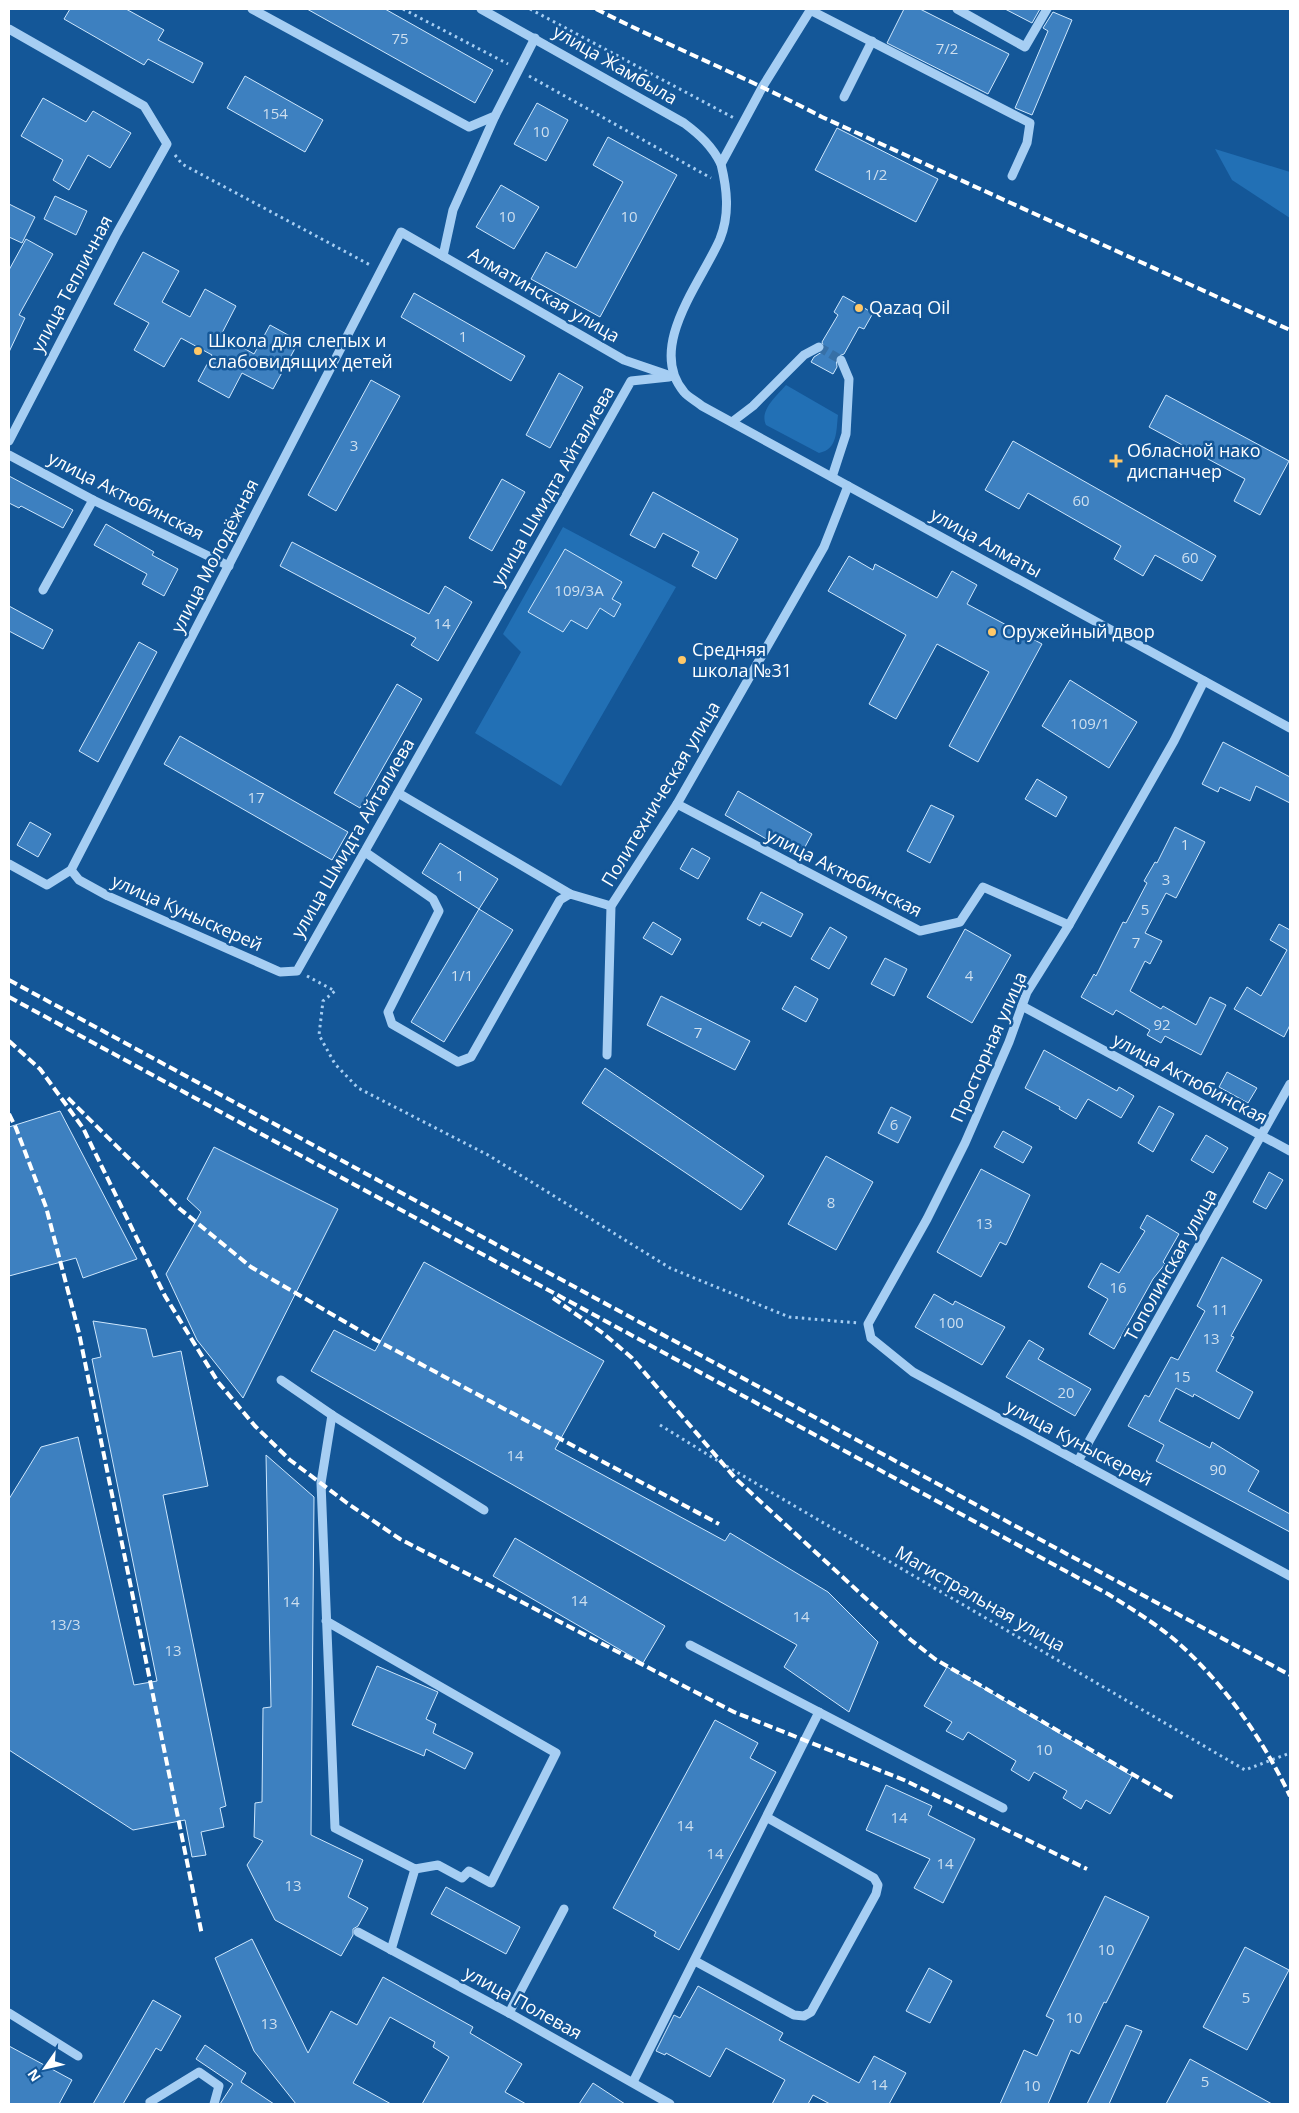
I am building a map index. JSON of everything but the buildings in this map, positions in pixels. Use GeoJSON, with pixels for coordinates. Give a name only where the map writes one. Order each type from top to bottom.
{"type":"FeatureCollection","features":[{"type":"Feature","properties":{"kind":"street"},"geometry":{"type":"LineString","coordinates":[[252,9],[468,127],[495,116]]}},
{"type":"Feature","properties":{"kind":"street","name":"улица Жамбыла"},"geometry":{"type":"LineString","coordinates":[[481,9],[684,123],[714,150],[721,164]]}},
{"type":"Feature","properties":{"kind":"street"},"geometry":{"type":"LineString","coordinates":[[957,9],[1025,47],[1047,9]]}},
{"type":"Feature","properties":{"kind":"street"},"geometry":{"type":"LineString","coordinates":[[674,377],[671,360],[673,331],[720,238],[727,212],[727,187],[721,164],[811,10],[1030,123],[1027,143],[1012,176]]}},
{"type":"Feature","properties":{"kind":"street"},"geometry":{"type":"LineString","coordinates":[[9,30],[144,106],[167,144]]}},
{"type":"Feature","properties":{"kind":"street"},"geometry":{"type":"LineString","coordinates":[[443,256],[453,210],[495,116],[535,38]]}},
{"type":"Feature","properties":{"kind":"street"},"geometry":{"type":"LineString","coordinates":[[844,97],[872,41]]}},
{"type":"Feature","properties":{"kind":"street","name":"улица Тепличная"},"geometry":{"type":"LineString","coordinates":[[9,441],[117,233],[167,144]]}},
{"type":"Feature","properties":{"kind":"street","name":"Алматинская улица"},"geometry":{"type":"LineString","coordinates":[[401,232],[624,360],[674,377]]}},
{"type":"Feature","properties":{"kind":"street","name":"улица Молодёжная"},"geometry":{"type":"LineString","coordinates":[[71,870],[401,232]]}},
{"type":"Feature","properties":{"kind":"street"},"geometry":{"type":"LineString","coordinates":[[732,422],[754,406],[804,355],[819,348]]}},
{"type":"Feature","properties":{"kind":"street"},"geometry":{"type":"LineString","coordinates":[[832,477],[846,434],[849,379],[841,360]]}},
{"type":"Feature","properties":{"kind":"street","name":"улица Алматы"},"geometry":{"type":"LineString","coordinates":[[674,377],[684,392],[702,406],[1290,728]]}},
{"type":"Feature","properties":{"kind":"street","name":"улица Шмидта Айталиева"},"geometry":{"type":"LineString","coordinates":[[297,972],[632,381],[674,377]]}},
{"type":"Feature","properties":{"kind":"street","name":"улица Актюбинская"},"geometry":{"type":"LineString","coordinates":[[9,455],[93,500],[228,566]]}},
{"type":"Feature","properties":{"kind":"street","name":"Политехническая улица"},"geometry":{"type":"LineString","coordinates":[[606,1055],[611,906],[677,804],[824,547],[848,486]]}},
{"type":"Feature","properties":{"kind":"street"},"geometry":{"type":"LineString","coordinates":[[43,590],[93,500]]}},
{"type":"Feature","properties":{"kind":"street","name":"Просторная улица"},"geometry":{"type":"LineString","coordinates":[[868,1324],[927,1219],[965,1144],[1009,1042],[1027,992],[1069,925],[1174,741],[1204,681]]}},
{"type":"Feature","properties":{"kind":"street"},"geometry":{"type":"LineString","coordinates":[[398,793],[570,894],[611,906]]}},
{"type":"Feature","properties":{"kind":"street","name":"улица Актюбинская"},"geometry":{"type":"LineString","coordinates":[[677,804],[920,932],[960,922],[983,887],[1069,925]]}},
{"type":"Feature","properties":{"kind":"street"},"geometry":{"type":"LineString","coordinates":[[365,852],[433,899],[439,911],[388,1012],[388,1018],[392,1024],[458,1062],[471,1057],[560,900],[570,894]]}},
{"type":"Feature","properties":{"kind":"street"},"geometry":{"type":"LineString","coordinates":[[9,864],[47,885],[71,870]]}},
{"type":"Feature","properties":{"kind":"street","name":"улица Куныскерей"},"geometry":{"type":"LineString","coordinates":[[71,870],[79,880],[108,896],[280,972],[297,972]]}},
{"type":"Feature","properties":{"kind":"street","name":"улица Актюбинская"},"geometry":{"type":"LineString","coordinates":[[1022,1006],[1290,1151]]}},
{"type":"Feature","properties":{"kind":"street","name":"Тополинская улица"},"geometry":{"type":"LineString","coordinates":[[1078,1461],[1290,1084]]}},
{"type":"Feature","properties":{"kind":"street","name":"улица Куныскерей"},"geometry":{"type":"LineString","coordinates":[[868,1324],[871,1338],[913,1372],[1290,1576]]}},
{"type":"Feature","properties":{"kind":"street"},"geometry":{"type":"LineString","coordinates":[[281,1380],[332,1415],[484,1510]]}},
{"type":"Feature","properties":{"kind":"street"},"geometry":{"type":"LineString","coordinates":[[326,1621],[556,1754],[491,1883],[469,1871],[462,1878],[438,1865],[415,1869],[335,1828],[326,1621],[321,1483],[332,1415]]}},
{"type":"Feature","properties":{"kind":"street"},"geometry":{"type":"LineString","coordinates":[[690,1645],[1003,1808]]}},
{"type":"Feature","properties":{"kind":"street"},"geometry":{"type":"LineString","coordinates":[[633,2082],[768,1818],[819,1712]]}},
{"type":"Feature","properties":{"kind":"street"},"geometry":{"type":"LineString","coordinates":[[695,1961],[794,2015],[804,2016],[811,2012],[876,1894],[878,1885],[874,1878],[768,1818]]}},
{"type":"Feature","properties":{"kind":"street"},"geometry":{"type":"LineString","coordinates":[[391,1950],[415,1869]]}},
{"type":"Feature","properties":{"kind":"street"},"geometry":{"type":"LineString","coordinates":[[509,2013],[564,1910]]}},
{"type":"Feature","properties":{"kind":"street","name":"улица Полевая"},"geometry":{"type":"LineString","coordinates":[[358,1932],[509,2013],[670,2104]]}},
{"type":"Feature","properties":{"kind":"street"},"geometry":{"type":"LineString","coordinates":[[9,2013],[78,2056]]}},
{"type":"Feature","properties":{"kind":"street"},"geometry":{"type":"LineString","coordinates":[[151,2104],[150,2102],[199,2072],[219,2086],[214,2104]]}},
{"type":"Feature","properties":{"kind":"path"},"geometry":{"type":"LineString","coordinates":[[403,9],[519,70],[727,187]]}},
{"type":"Feature","properties":{"kind":"path"},"geometry":{"type":"LineString","coordinates":[[530,9],[743,124]]}},
{"type":"Feature","properties":{"kind":"path"},"geometry":{"type":"LineString","coordinates":[[167,144],[182,164],[381,271]]}},
{"type":"Feature","properties":{"kind":"path"},"geometry":{"type":"LineString","coordinates":[[297,972],[335,991],[323,1001],[319,1035],[335,1064],[358,1088],[488,1155],[670,1268],[789,1317],[868,1324]]}},
{"type":"Feature","properties":{"kind":"path","name":"Магистральная улица"},"geometry":{"type":"LineString","coordinates":[[660,1425],[723,1464],[1245,1770],[1290,1753]]}},
{"type":"Feature","properties":{"kind":"shaded area"},"geometry":{"type":"Polygon","coordinates":[[[1215,149],[1290,172],[1290,218],[1232,180],[1215,149]]]}},
{"type":"Feature","properties":{"kind":"shaded area"},"geometry":{"type":"Polygon","coordinates":[[[786,385],[838,415],[835,438],[830,448],[819,453],[766,425],[764,419],[767,409],[786,385]]]}},
{"type":"Feature","properties":{"kind":"shaded area"},"geometry":{"type":"Polygon","coordinates":[[[563,527],[676,587],[561,786],[475,733],[521,652],[503,634],[563,527]]]}},
{"type":"Feature","properties":{"kind":"tunnel"},"geometry":{"type":"LineString","coordinates":[[819,347],[841,360]]}},
{"type":"Feature","properties":{"kind":"railway"},"geometry":{"type":"LineString","coordinates":[[596,9],[822,117],[1290,330]]}},
{"type":"Feature","properties":{"kind":"railway"},"geometry":{"type":"LineString","coordinates":[[9,980],[1290,1675]]}},
{"type":"Feature","properties":{"kind":"railway"},"geometry":{"type":"LineString","coordinates":[[9,997],[1108,1594],[1168,1634],[1202,1666],[1245,1718],[1269,1756],[1290,1796]]}},
{"type":"Feature","properties":{"kind":"railway"},"geometry":{"type":"LineString","coordinates":[[9,1041],[40,1069],[83,1128],[165,1296],[218,1382],[255,1426],[290,1460],[347,1503],[400,1539],[734,1712],[904,1780],[1087,1869]]}},
{"type":"Feature","properties":{"kind":"railway"},"geometry":{"type":"LineString","coordinates":[[68,1098],[180,1209],[251,1267],[376,1340],[719,1524]]}},
{"type":"Feature","properties":{"kind":"railway"},"geometry":{"type":"LineString","coordinates":[[9,1114],[46,1207],[79,1333],[202,1935]]}},
{"type":"Feature","properties":{"kind":"railway"},"geometry":{"type":"LineString","coordinates":[[553,1298],[604,1334],[632,1358],[736,1479],[911,1640],[935,1659],[1175,1799]]}},
{"type":"Feature","properties":{"kind":"place","name":"Qazaq Oil"},"geometry":{"type":"Point","coordinates":[859,308]}},
{"type":"Feature","properties":{"kind":"place","name":"Школа для слепых и слабовидящих детей"},"geometry":{"type":"Point","coordinates":[198,351]}},
{"type":"Feature","properties":{"kind":"place","name":"Обласной нако диспанчер"},"geometry":{"type":"Point","coordinates":[1116,461]}},
{"type":"Feature","properties":{"kind":"place","name":"Оружейный двор"},"geometry":{"type":"Point","coordinates":[992,632]}},
{"type":"Feature","properties":{"kind":"place","name":"Средняя школа №31"},"geometry":{"type":"Point","coordinates":[682,660]}}]}
